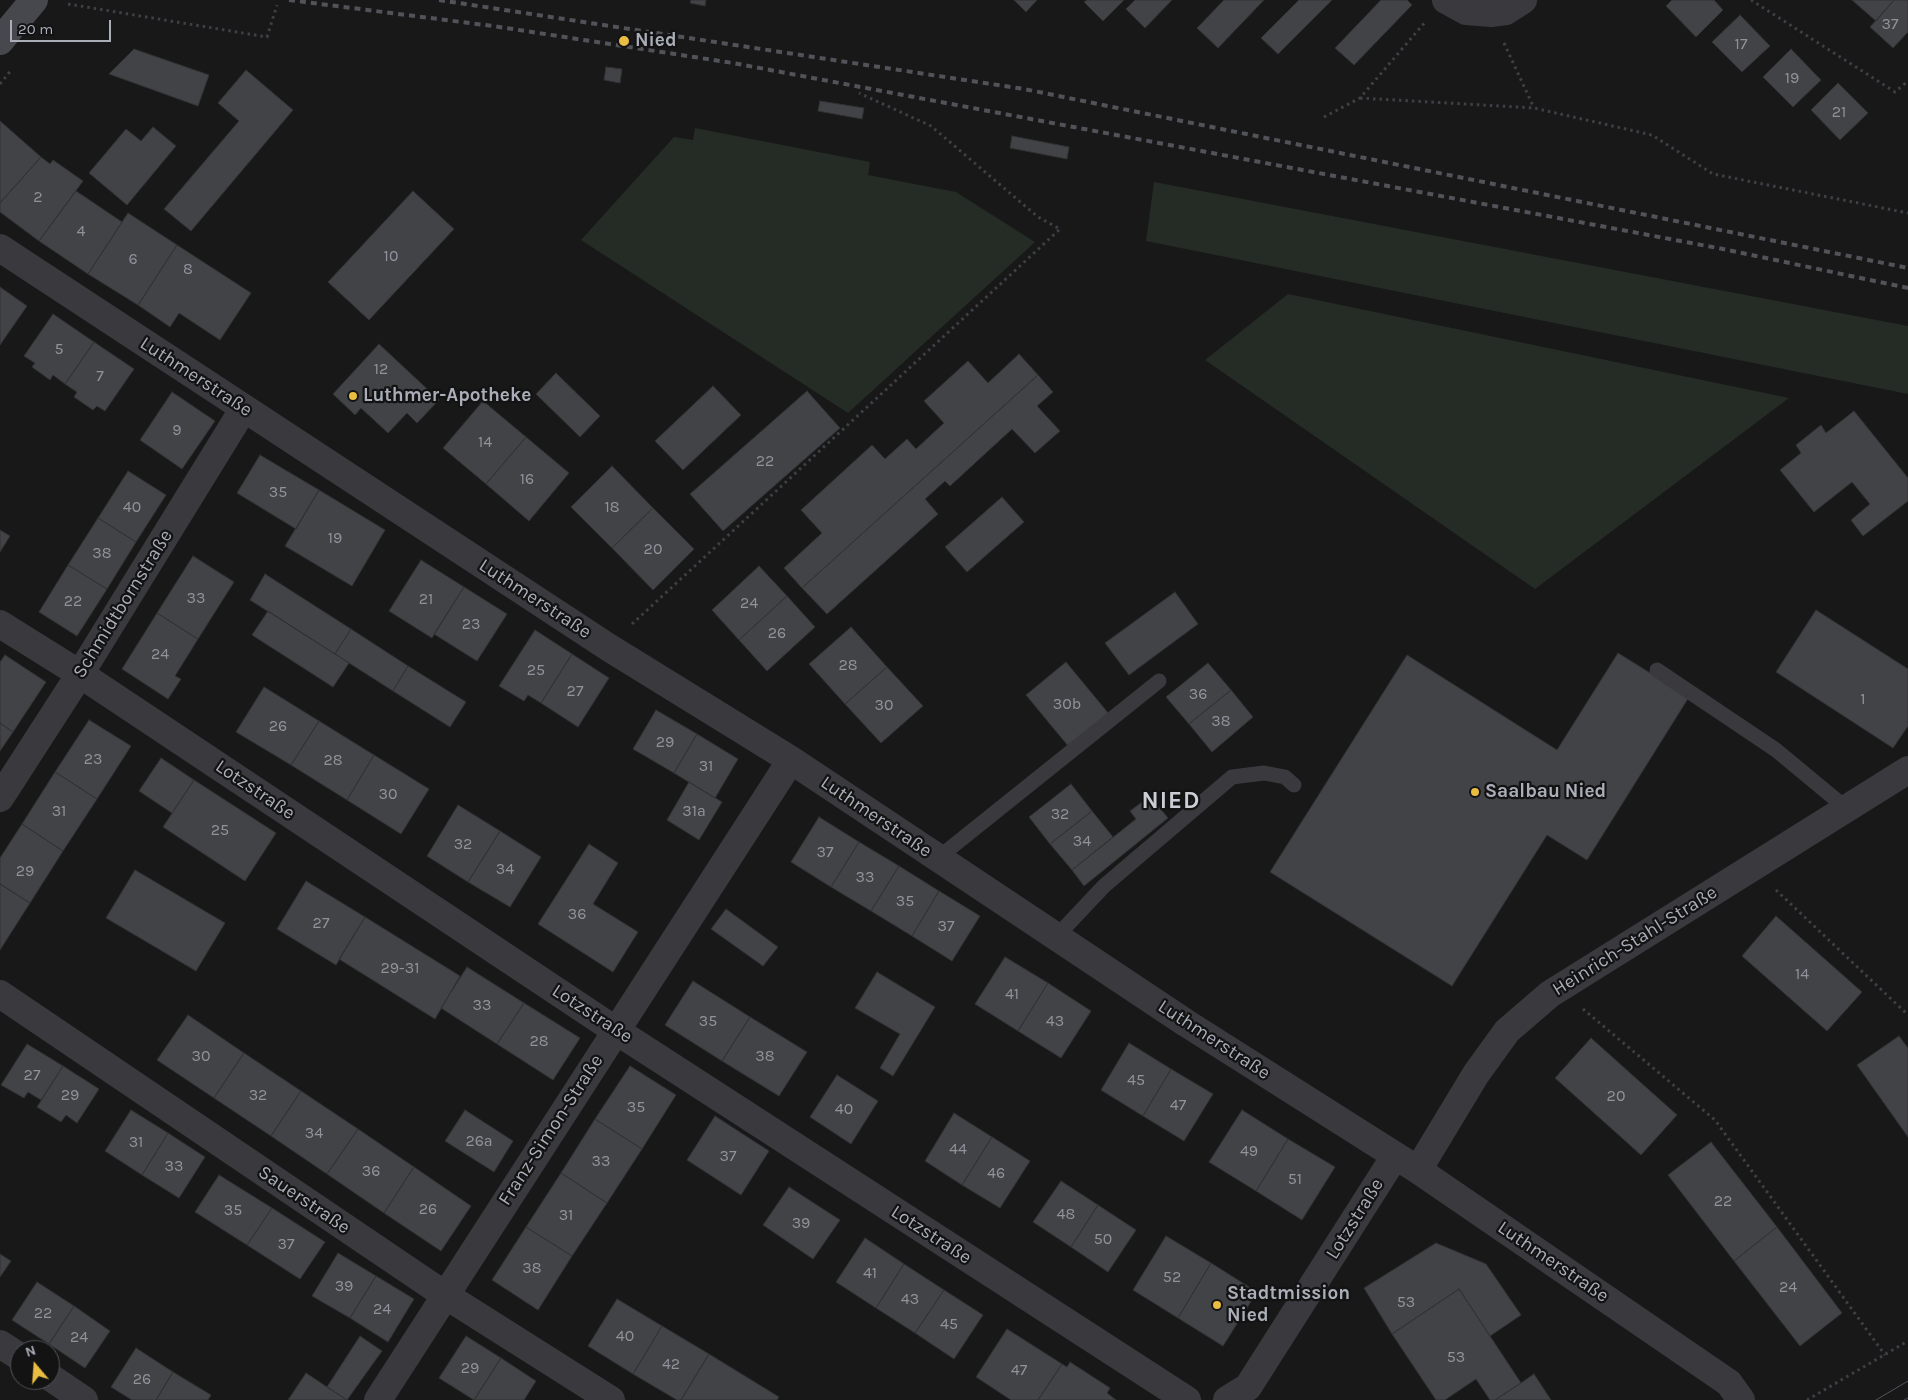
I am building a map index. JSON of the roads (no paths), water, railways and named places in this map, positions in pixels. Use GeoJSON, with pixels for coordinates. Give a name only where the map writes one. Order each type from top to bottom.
{"type":"FeatureCollection","features":[{"type":"Feature","properties":{"kind":"street"},"geometry":{"type":"LineString","coordinates":[[0,41],[34,0]]}},
{"type":"Feature","properties":{"kind":"street"},"geometry":{"type":"LineString","coordinates":[[1438,8],[1491,13],[1506,11],[1523,0]]}},
{"type":"Feature","properties":{"kind":"street","name":"Luthmerstraße"},"geometry":{"type":"LineString","coordinates":[[0,248],[608,647],[791,760],[1186,1023],[1406,1163],[1729,1383],[1741,1400]]}},
{"type":"Feature","properties":{"kind":"street","name":"Schmidtbornstraße"},"geometry":{"type":"LineString","coordinates":[[0,798],[80,674],[244,408]]}},
{"type":"Feature","properties":{"kind":"street","name":"Lotzstraße"},"geometry":{"type":"LineString","coordinates":[[0,624],[80,674],[615,1030],[1187,1400]]}},
{"type":"Feature","properties":{"kind":"street","name":"Franz-Simon-Straße"},"geometry":{"type":"LineString","coordinates":[[378,1400],[791,760]]}},
{"type":"Feature","properties":{"kind":"street","name":"Heinrich-Stahl-Straße"},"geometry":{"type":"LineString","coordinates":[[1406,1163],[1476,1074],[1507,1031],[1558,988],[1908,770]]}},
{"type":"Feature","properties":{"kind":"street","name":"Sauerstraße"},"geometry":{"type":"LineString","coordinates":[[0,994],[445,1295],[611,1400]]}},
{"type":"Feature","properties":{"kind":"street","name":"Lotzstraße"},"geometry":{"type":"LineString","coordinates":[[1227,1400],[1248,1387],[1406,1163]]}},
{"type":"Feature","properties":{"kind":"street"},"geometry":{"type":"LineString","coordinates":[[60,1384],[84,1400]]}},
{"type":"Feature","properties":{"kind":"lane"},"geometry":{"type":"LineString","coordinates":[[1657,670],[1776,750],[1846,808]]}},
{"type":"Feature","properties":{"kind":"lane"},"geometry":{"type":"LineString","coordinates":[[938,858],[1159,681]]}},
{"type":"Feature","properties":{"kind":"lane"},"geometry":{"type":"LineString","coordinates":[[1056,936],[1104,886],[1232,777],[1264,773],[1285,777],[1294,785]]}},
{"type":"Feature","properties":{"kind":"tram line"},"geometry":{"type":"LineString","coordinates":[[1876,1400],[1908,1381]]}},
{"type":"Feature","properties":{"kind":"tram line"},"geometry":{"type":"LineString","coordinates":[[1904,1400],[1908,1398]]}},
{"type":"Feature","properties":{"kind":"railway"},"geometry":{"type":"LineString","coordinates":[[289,0],[493,26],[733,63],[1723,249],[1908,288]]}},
{"type":"Feature","properties":{"kind":"railway"},"geometry":{"type":"LineString","coordinates":[[439,0],[1024,89],[1908,268]]}},
{"type":"Feature","properties":{"kind":"place","name":"Nied"},"geometry":{"type":"Point","coordinates":[624,41]}},
{"type":"Feature","properties":{"kind":"place","name":"Luthmer-Apotheke"},"geometry":{"type":"Point","coordinates":[353,396]}},
{"type":"Feature","properties":{"kind":"place","name":"Saalbau Nied"},"geometry":{"type":"Point","coordinates":[1475,792]}},
{"type":"Feature","properties":{"kind":"place","name":"Stadtmission Nied"},"geometry":{"type":"Point","coordinates":[1217,1305]}},
{"type":"Feature","properties":{"kind":"district","name":"NIED"},"geometry":{"type":"Point","coordinates":[1171,801]}}]}
